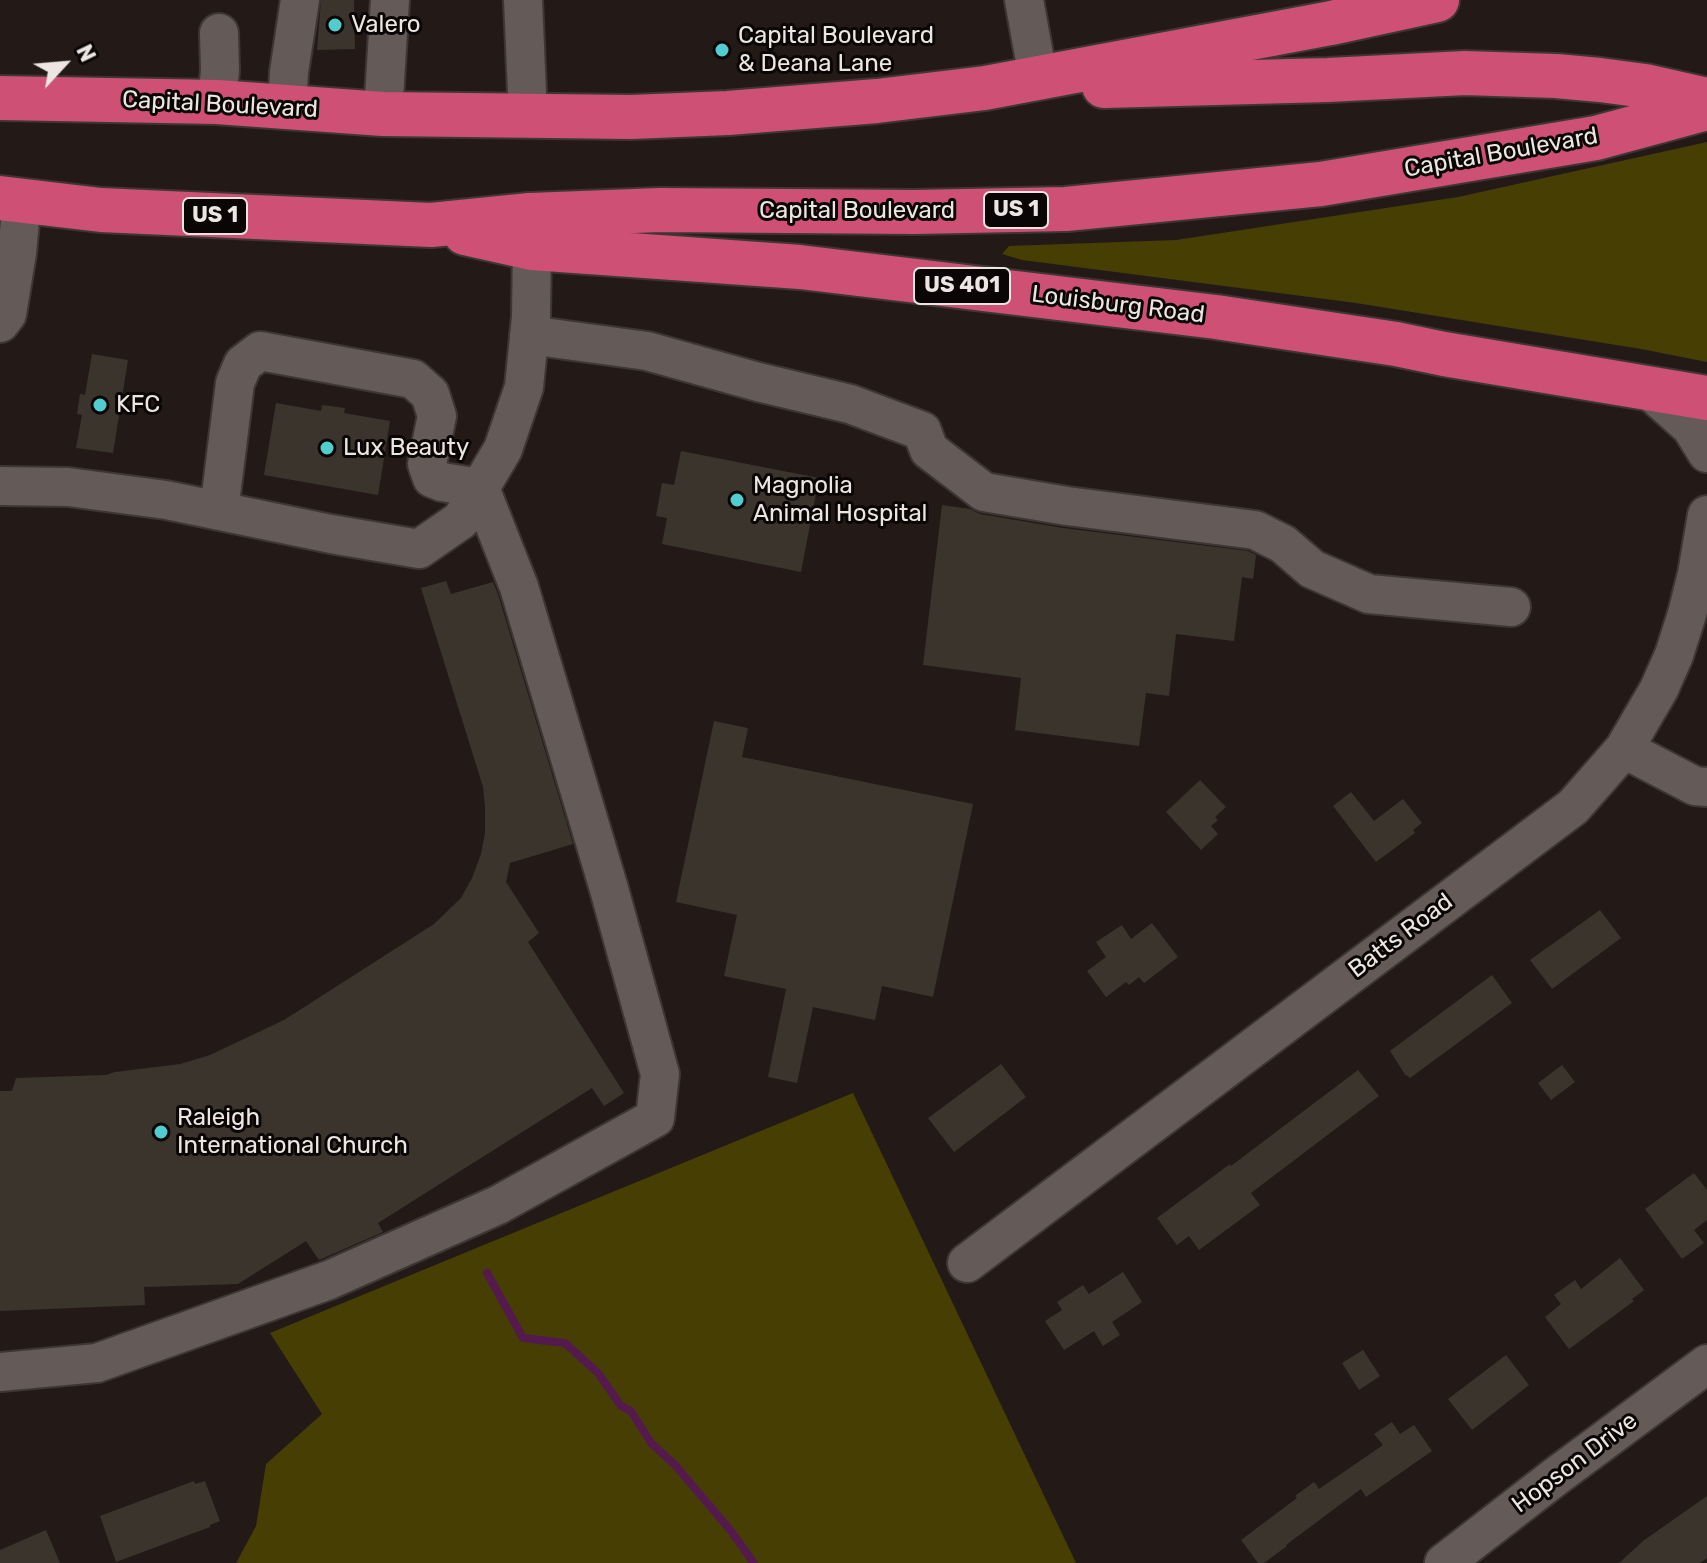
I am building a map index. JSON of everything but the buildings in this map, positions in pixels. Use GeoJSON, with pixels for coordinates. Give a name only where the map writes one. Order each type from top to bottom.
{"type":"FeatureCollection","features":[{"type":"Feature","properties":{"kind":"highway","name":"Capital Boulevard"},"geometry":{"type":"LineString","coordinates":[[0,98],[217,102],[383,114],[631,117],[728,113],[877,101],[985,88],[1437,0]]}},
{"type":"Feature","properties":{"kind":"highway"},"geometry":{"type":"LineString","coordinates":[[985,88],[1165,85],[1465,73],[1600,80],[1707,100]]}},
{"type":"Feature","properties":{"kind":"highway","name":"Capital Boulevard"},"geometry":{"type":"LineString","coordinates":[[11,199],[101,210],[531,231],[660,210],[914,212],[1066,209],[1321,184],[1596,138],[1707,108]]}},
{"type":"Feature","properties":{"kind":"highway","name":"Louisburg Road"},"geometry":{"type":"LineString","coordinates":[[531,231],[1186,313],[1396,344],[1707,398]]}},
{"type":"Feature","properties":{"kind":"street"},"geometry":{"type":"LineString","coordinates":[[287,108],[300,0]]}},
{"type":"Feature","properties":{"kind":"street"},"geometry":{"type":"LineString","coordinates":[[383,114],[390,0]]}},
{"type":"Feature","properties":{"kind":"street"},"geometry":{"type":"LineString","coordinates":[[523,0],[528,116]]}},
{"type":"Feature","properties":{"kind":"street"},"geometry":{"type":"LineString","coordinates":[[1024,0],[1038,77]]}},
{"type":"Feature","properties":{"kind":"street"},"geometry":{"type":"LineString","coordinates":[[217,102],[219,33]]}},
{"type":"Feature","properties":{"kind":"street"},"geometry":{"type":"LineString","coordinates":[[0,323],[7,314],[17,253],[11,199]]}},
{"type":"Feature","properties":{"kind":"street"},"geometry":{"type":"LineString","coordinates":[[0,486],[68,487],[166,500],[419,549],[461,520],[503,449],[524,387],[529,335],[531,231]]}},
{"type":"Feature","properties":{"kind":"street"},"geometry":{"type":"LineString","coordinates":[[529,335],[647,351],[850,404],[922,431],[929,450],[984,492],[1255,530],[1283,544],[1312,569],[1369,594],[1511,607]]}},
{"type":"Feature","properties":{"kind":"street"},"geometry":{"type":"LineString","coordinates":[[219,511],[235,383],[243,364],[260,351],[413,379],[430,394],[437,416],[427,464],[432,478],[480,488]]}},
{"type":"Feature","properties":{"kind":"street"},"geometry":{"type":"LineString","coordinates":[[1646,387],[1691,427],[1707,453]]}},
{"type":"Feature","properties":{"kind":"street"},"geometry":{"type":"LineString","coordinates":[[0,1372],[97,1363],[329,1280],[498,1205],[655,1118],[660,1074],[609,889],[519,587],[480,488]]}},
{"type":"Feature","properties":{"kind":"street","name":"Batts Road"},"geometry":{"type":"LineString","coordinates":[[967,1263],[1573,807],[1624,749],[1659,689],[1674,655],[1697,574],[1707,515]]}},
{"type":"Feature","properties":{"kind":"street"},"geometry":{"type":"LineString","coordinates":[[1624,749],[1695,786],[1707,787]]}},
{"type":"Feature","properties":{"kind":"street","name":"Hopson Drive"},"geometry":{"type":"LineString","coordinates":[[1444,1563],[1707,1364]]}},
{"type":"Feature","properties":{"kind":"shaded area"},"geometry":{"type":"Polygon","coordinates":[[[1707,142],[1707,362],[1356,303],[1022,260],[1002,254],[1009,246],[1176,240],[1458,197],[1707,142]]]}},
{"type":"Feature","properties":{"kind":"shaded area"},"geometry":{"type":"Polygon","coordinates":[[[853,1093],[1076,1563],[236,1563],[256,1526],[266,1464],[322,1414],[270,1333],[853,1093]]]}},
{"type":"Feature","properties":{"kind":"waterway"},"geometry":{"type":"LineString","coordinates":[[487,1273],[523,1338],[565,1343],[598,1373],[621,1406],[631,1411],[651,1443],[675,1465],[754,1563]]}},
{"type":"Feature","properties":{"kind":"place","name":"Valero"},"geometry":{"type":"Point","coordinates":[335,25]}},
{"type":"Feature","properties":{"kind":"place","name":"Capital Boulevard & Deana Lane"},"geometry":{"type":"Point","coordinates":[722,50]}},
{"type":"Feature","properties":{"kind":"place","name":"KFC"},"geometry":{"type":"Point","coordinates":[100,405]}},
{"type":"Feature","properties":{"kind":"place","name":"Lux Beauty"},"geometry":{"type":"Point","coordinates":[327,448]}},
{"type":"Feature","properties":{"kind":"place","name":"Magnolia Animal Hospital"},"geometry":{"type":"Point","coordinates":[737,500]}},
{"type":"Feature","properties":{"kind":"place","name":"Raleigh International Church"},"geometry":{"type":"Point","coordinates":[161,1132]}}]}
